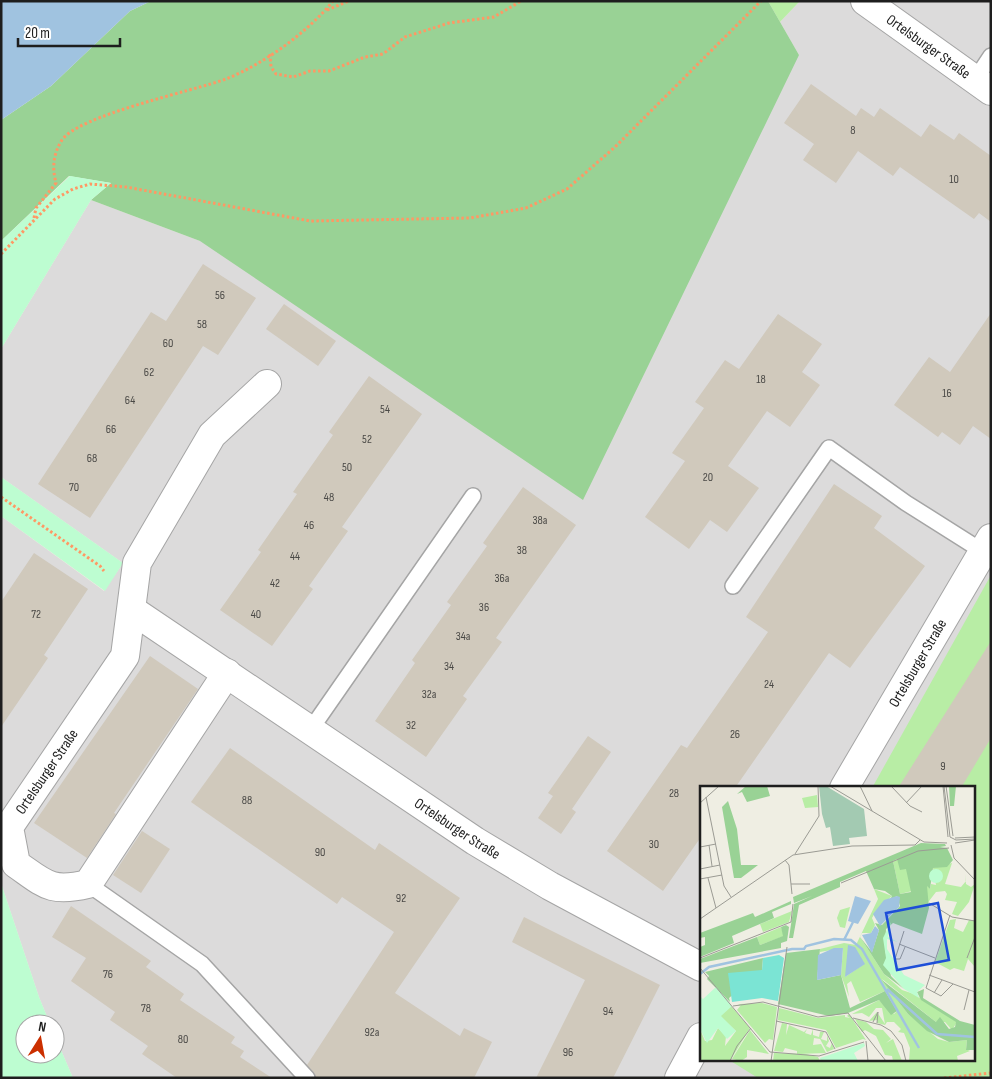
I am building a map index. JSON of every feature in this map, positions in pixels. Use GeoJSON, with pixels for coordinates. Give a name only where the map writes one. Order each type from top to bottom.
{"type":"FeatureCollection","features":[{"type":"Feature","properties":{"kind":"street","name":"Ortelsburger Straße"},"geometry":{"type":"LineString","coordinates":[[866,1],[983,86]]}},
{"type":"Feature","properties":{"kind":"street","name":"Ortelsburger Straße"},"geometry":{"type":"LineString","coordinates":[[88,884],[72,888],[49,886],[16,864],[9,827],[125,656],[137,563],[212,435],[267,384]]}},
{"type":"Feature","properties":{"kind":"street","name":"Ortelsburger Straße"},"geometry":{"type":"LineString","coordinates":[[845,786],[986,544]]}},
{"type":"Feature","properties":{"kind":"street","name":"Ortelsburger Straße"},"geometry":{"type":"LineString","coordinates":[[132,610],[476,841],[550,886],[700,966]]}},
{"type":"Feature","properties":{"kind":"street"},"geometry":{"type":"LineString","coordinates":[[88,884],[227,673]]}},
{"type":"Feature","properties":{"kind":"street"},"geometry":{"type":"LineString","coordinates":[[679,1078],[700,1039]]}},
{"type":"Feature","properties":{"kind":"lane"},"geometry":{"type":"LineString","coordinates":[[983,86],[991,56]]}},
{"type":"Feature","properties":{"kind":"lane"},"geometry":{"type":"LineString","coordinates":[[733,586],[829,448],[906,503],[986,544]]}},
{"type":"Feature","properties":{"kind":"lane"},"geometry":{"type":"LineString","coordinates":[[311,729],[472,496]]}},
{"type":"Feature","properties":{"kind":"lane"},"geometry":{"type":"LineString","coordinates":[[88,884],[202,964],[307,1078]]}},
{"type":"Feature","properties":{"kind":"path"},"geometry":{"type":"LineString","coordinates":[[34,219],[36,208],[56,184],[52,169],[55,154],[63,138],[91,121],[226,79],[254,66],[310,26],[326,11],[333,1]]}},
{"type":"Feature","properties":{"kind":"path"},"geometry":{"type":"LineString","coordinates":[[326,11],[349,1]]}},
{"type":"Feature","properties":{"kind":"path"},"geometry":{"type":"LineString","coordinates":[[270,54],[271,67],[276,74],[292,76],[310,71],[329,71],[365,57],[383,54],[405,37],[449,23],[494,17],[521,1]]}},
{"type":"Feature","properties":{"kind":"path"},"geometry":{"type":"LineString","coordinates":[[1,254],[55,200],[73,188],[90,184],[126,187],[310,221],[470,218],[526,208],[567,189],[608,153],[761,1]]}},
{"type":"Feature","properties":{"kind":"path"},"geometry":{"type":"LineString","coordinates":[[1,497],[100,566],[132,610]]}},
{"type":"Feature","properties":{"kind":"path"},"geometry":{"type":"LineString","coordinates":[[944,1078],[991,1073]]}},
{"type":"Feature","properties":{"kind":"shaded area"},"geometry":{"type":"Polygon","coordinates":[[[800,1],[991,1],[991,1078],[73,1078],[65,1059],[65,1014],[46,1014],[1,883],[1,516],[104,591],[123,563],[1,477],[1,349],[91,200],[200,241],[799,55],[780,22],[800,1]]]}},
{"type":"Feature","properties":{"kind":"green space"},"geometry":{"type":"Polygon","coordinates":[[[151,1],[768,1],[799,55],[583,500],[200,241],[91,200],[111,183],[69,176],[1,241],[1,120],[51,86],[130,11],[151,1]]]}},
{"type":"Feature","properties":{"kind":"green space"},"geometry":{"type":"Polygon","coordinates":[[[768,1],[800,1],[780,22],[768,1]]]}},
{"type":"Feature","properties":{"kind":"green space"},"geometry":{"type":"Polygon","coordinates":[[[70,176],[111,183],[91,200],[1,349],[1,241],[70,176]]]}},
{"type":"Feature","properties":{"kind":"green space"},"geometry":{"type":"Polygon","coordinates":[[[1,477],[123,563],[105,591],[1,516],[1,477]]]}},
{"type":"Feature","properties":{"kind":"green space"},"geometry":{"type":"Polygon","coordinates":[[[991,575],[991,1078],[758,1078],[732,1062],[974,1062],[974,786],[873,786],[991,575]]]}},
{"type":"Feature","properties":{"kind":"green space"},"geometry":{"type":"Polygon","coordinates":[[[1,883],[46,1014],[15,1014],[15,1064],[65,1064],[65,1059],[73,1078],[1,1078],[1,883]]]}},
{"type":"Feature","properties":{"kind":"water"},"geometry":{"type":"Polygon","coordinates":[[[1,1],[151,1],[130,11],[51,86],[1,120],[1,1]]]}},
{"type":"Feature","properties":{"kind":"building"},"geometry":{"type":"Polygon","coordinates":[[[811,84],[856,116],[861,108],[874,117],[880,108],[921,137],[930,124],[954,140],[959,133],[991,156],[991,222],[979,213],[974,219],[900,167],[893,176],[858,151],[836,183],[803,160],[814,144],[784,123],[811,84]]]}},
{"type":"Feature","properties":{"kind":"building"},"geometry":{"type":"Polygon","coordinates":[[[203,264],[256,298],[218,355],[203,346],[90,518],[38,484],[151,312],[166,321],[203,264]]]}},
{"type":"Feature","properties":{"kind":"building"},"geometry":{"type":"Polygon","coordinates":[[[284,304],[336,341],[318,366],[266,329],[284,304]]]}},
{"type":"Feature","properties":{"kind":"building"},"geometry":{"type":"Polygon","coordinates":[[[991,313],[991,439],[973,426],[960,445],[942,432],[938,437],[894,405],[929,357],[950,372],[991,313]]]}},
{"type":"Feature","properties":{"kind":"building"},"geometry":{"type":"Polygon","coordinates":[[[778,314],[822,344],[802,372],[820,385],[790,427],[767,411],[728,466],[759,488],[727,532],[710,520],[689,549],[645,517],[685,461],[672,453],[704,408],[695,402],[725,360],[739,369],[778,314]]]}},
{"type":"Feature","properties":{"kind":"building"},"geometry":{"type":"Polygon","coordinates":[[[369,376],[422,414],[342,527],[348,531],[309,586],[313,589],[272,646],[220,610],[261,552],[258,550],[297,494],[293,492],[333,435],[329,432],[369,376]]]}},
{"type":"Feature","properties":{"kind":"building"},"geometry":{"type":"Polygon","coordinates":[[[834,484],[882,516],[874,528],[925,566],[850,668],[829,653],[736,786],[700,786],[700,838],[663,891],[607,851],[681,745],[687,748],[768,632],[746,617],[834,484]]]}},
{"type":"Feature","properties":{"kind":"building"},"geometry":{"type":"Polygon","coordinates":[[[523,487],[576,525],[496,638],[502,642],[463,696],[467,699],[426,757],[375,721],[415,663],[412,660],[451,605],[447,602],[487,546],[483,543],[523,487]]]}},
{"type":"Feature","properties":{"kind":"building"},"geometry":{"type":"Polygon","coordinates":[[[34,553],[88,589],[44,655],[48,658],[1,727],[1,602],[34,553]]]}},
{"type":"Feature","properties":{"kind":"building"},"geometry":{"type":"Polygon","coordinates":[[[991,641],[991,738],[962,786],[899,786],[991,641]]]}},
{"type":"Feature","properties":{"kind":"building"},"geometry":{"type":"Polygon","coordinates":[[[150,656],[198,689],[114,813],[116,814],[87,858],[34,823],[150,656]]]}},
{"type":"Feature","properties":{"kind":"building"},"geometry":{"type":"Polygon","coordinates":[[[588,736],[611,752],[572,809],[576,812],[561,834],[538,818],[553,796],[548,793],[588,736]]]}},
{"type":"Feature","properties":{"kind":"building"},"geometry":{"type":"Polygon","coordinates":[[[230,748],[375,850],[379,843],[460,898],[395,993],[460,1036],[464,1028],[492,1042],[474,1078],[316,1078],[307,1065],[394,932],[342,897],[337,904],[191,802],[230,748]]]}},
{"type":"Feature","properties":{"kind":"building"},"geometry":{"type":"Polygon","coordinates":[[[142,831],[170,849],[141,893],[113,875],[142,831]]]}},
{"type":"Feature","properties":{"kind":"building"},"geometry":{"type":"Polygon","coordinates":[[[71,906],[151,961],[146,967],[184,994],[180,1000],[235,1037],[231,1043],[244,1051],[240,1057],[272,1078],[177,1078],[142,1054],[148,1046],[110,1020],[115,1012],[71,981],[86,958],[52,937],[71,906]]]}},
{"type":"Feature","properties":{"kind":"building"},"geometry":{"type":"Polygon","coordinates":[[[524,917],[660,985],[613,1078],[536,1078],[585,980],[512,942],[524,917]]]}}]}
